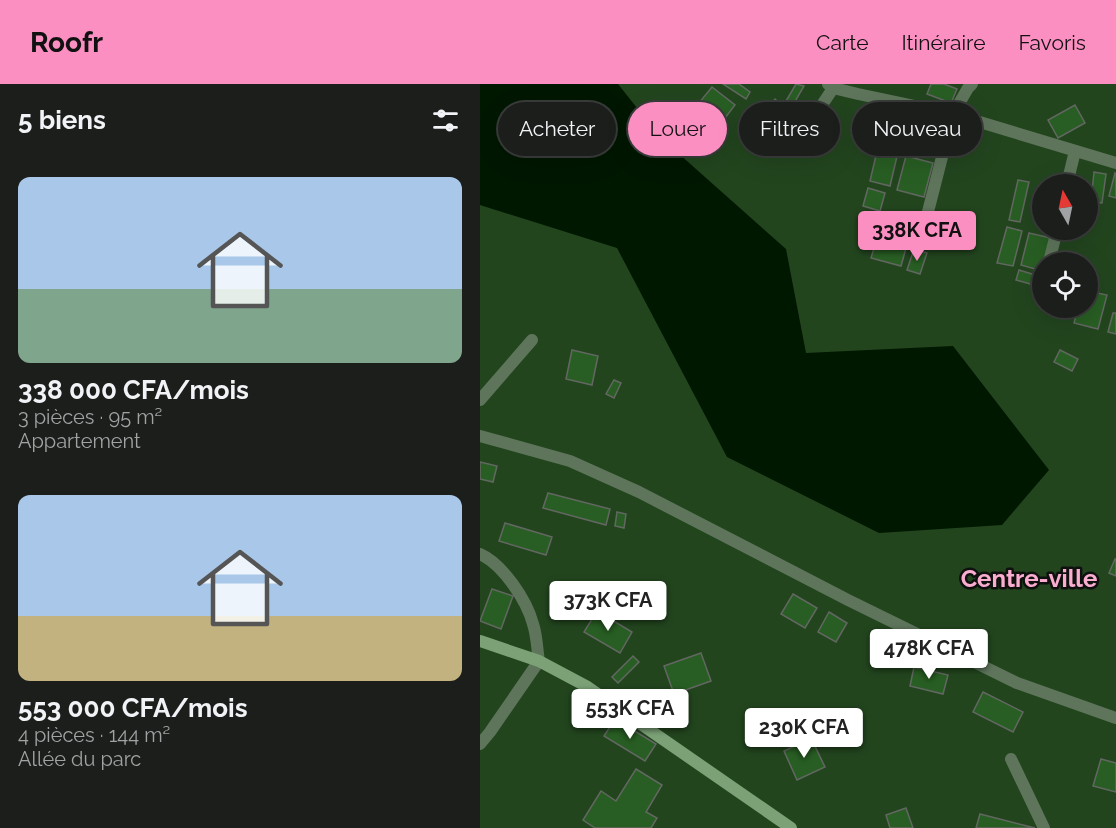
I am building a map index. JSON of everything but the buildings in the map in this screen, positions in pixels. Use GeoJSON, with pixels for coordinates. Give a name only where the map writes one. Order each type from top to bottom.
{"type":"FeatureCollection","features":[{"type":"Feature","properties":{"kind":"street"},"geometry":{"type":"LineString","coordinates":[[960,102],[972,84]]}},
{"type":"Feature","properties":{"kind":"street"},"geometry":{"type":"LineString","coordinates":[[822,102],[832,85],[903,102]]}},
{"type":"Feature","properties":{"kind":"street"},"geometry":{"type":"LineString","coordinates":[[982,123],[1116,163]]}},
{"type":"Feature","properties":{"kind":"street"},"geometry":{"type":"LineString","coordinates":[[1069,174],[1075,151]]}},
{"type":"Feature","properties":{"kind":"street"},"geometry":{"type":"LineString","coordinates":[[920,243],[942,156]]}},
{"type":"Feature","properties":{"kind":"street"},"geometry":{"type":"LineString","coordinates":[[480,400],[532,340]]}},
{"type":"Feature","properties":{"kind":"street"},"geometry":{"type":"LineString","coordinates":[[480,435],[570,461],[639,492],[848,600],[1017,683],[1116,718]]}},
{"type":"Feature","properties":{"kind":"street"},"geometry":{"type":"LineString","coordinates":[[480,554],[503,573],[524,602],[534,625],[539,661],[480,744]]}},
{"type":"Feature","properties":{"kind":"street"},"geometry":{"type":"LineString","coordinates":[[480,640],[539,661],[586,686],[790,828]]}},
{"type":"Feature","properties":{"kind":"street"},"geometry":{"type":"LineString","coordinates":[[1011,759],[1044,828]]}},
{"type":"Feature","properties":{"kind":"green space"},"geometry":{"type":"Polygon","coordinates":[[[480,84],[1116,84],[1116,828],[480,828],[480,84]]]}},
{"type":"Feature","properties":{"kind":"shaded area"},"geometry":{"type":"Polygon","coordinates":[[[480,84],[618,84],[632,102],[628,102],[628,156],[681,156],[786,249],[806,353],[953,346],[1049,470],[1002,525],[879,533],[727,457],[617,248],[480,205],[480,84]]]}},
{"type":"Feature","properties":{"kind":"district","name":"Centre-ville"},"geometry":{"type":"Point","coordinates":[1029,579]}}]}
